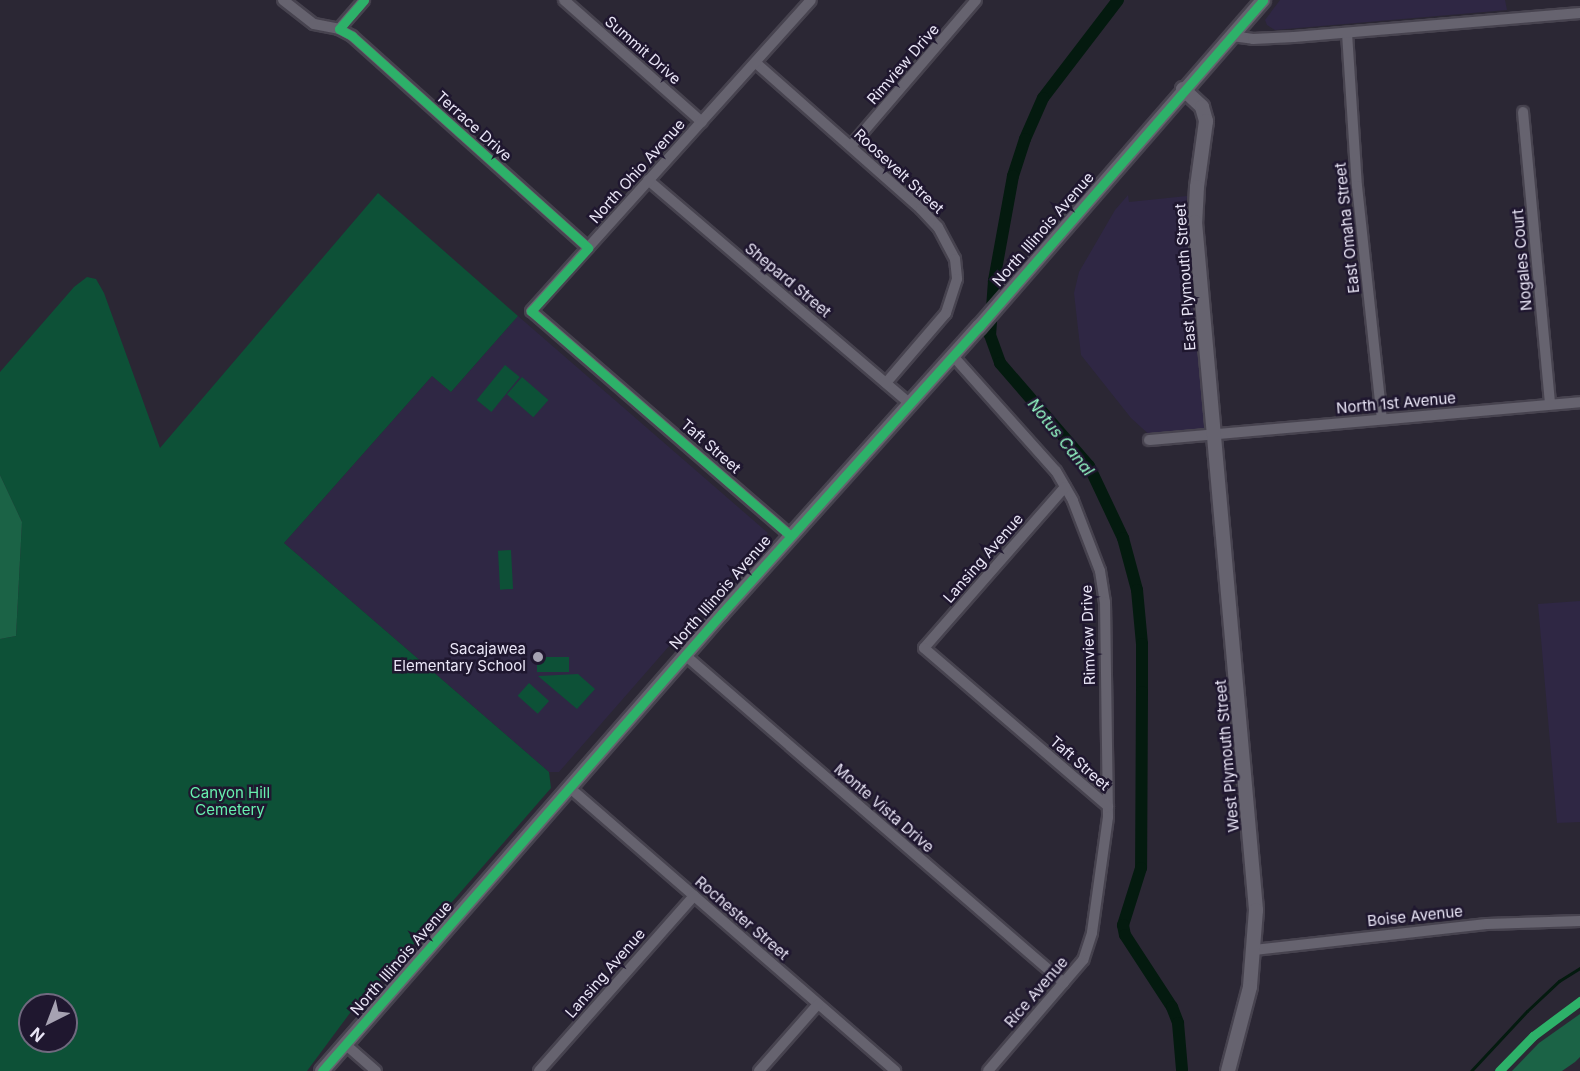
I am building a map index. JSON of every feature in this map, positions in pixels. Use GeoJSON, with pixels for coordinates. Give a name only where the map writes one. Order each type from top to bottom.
{"type":"FeatureCollection","features":[{"type":"Feature","properties":{"kind":"street","name":"Terrace Drive"},"geometry":{"type":"LineString","coordinates":[[283,0],[314,24],[339,29],[351,36],[588,248]]}},
{"type":"Feature","properties":{"kind":"street"},"geometry":{"type":"LineString","coordinates":[[339,29],[364,0]]}},
{"type":"Feature","properties":{"kind":"street","name":"Summit Drive"},"geometry":{"type":"LineString","coordinates":[[564,0],[702,122]]}},
{"type":"Feature","properties":{"kind":"street","name":"Rimview Drive"},"geometry":{"type":"LineString","coordinates":[[851,146],[976,0]]}},
{"type":"Feature","properties":{"kind":"street","name":"North Illinois Avenue"},"geometry":{"type":"LineString","coordinates":[[322,1071],[790,536],[979,327],[1263,0]]}},
{"type":"Feature","properties":{"kind":"street","name":"North Ohio Avenue"},"geometry":{"type":"LineString","coordinates":[[611,380],[531,311],[756,63],[806,2]]}},
{"type":"Feature","properties":{"kind":"street"},"geometry":{"type":"LineString","coordinates":[[1232,36],[1253,39],[1347,33],[1580,13]]}},
{"type":"Feature","properties":{"kind":"street","name":"East Omaha Street"},"geometry":{"type":"LineString","coordinates":[[1347,33],[1357,186],[1382,419]]}},
{"type":"Feature","properties":{"kind":"street","name":"Roosevelt Street"},"geometry":{"type":"LineString","coordinates":[[756,63],[851,146],[938,227],[954,259],[957,279],[946,313],[886,383]]}},
{"type":"Feature","properties":{"kind":"street","name":"East Plymouth Street"},"geometry":{"type":"LineString","coordinates":[[1184,89],[1203,106],[1206,121],[1197,187],[1195,222],[1214,435]]}},
{"type":"Feature","properties":{"kind":"street","name":"Nogales Court"},"geometry":{"type":"LineString","coordinates":[[1523,112],[1550,404]]}},
{"type":"Feature","properties":{"kind":"street","name":"Shepard Street"},"geometry":{"type":"LineString","coordinates":[[648,180],[909,403]]}},
{"type":"Feature","properties":{"kind":"street","name":"Rimview Drive"},"geometry":{"type":"LineString","coordinates":[[953,356],[1031,440],[1065,487],[1100,571],[1105,602],[1108,807],[1098,890]]}},
{"type":"Feature","properties":{"kind":"street","name":"Taft Street"},"geometry":{"type":"LineString","coordinates":[[611,380],[790,536]]}},
{"type":"Feature","properties":{"kind":"street","name":"North 1st Avenue"},"geometry":{"type":"LineString","coordinates":[[1149,440],[1580,402]]}},
{"type":"Feature","properties":{"kind":"street","name":"West Plymouth Street"},"geometry":{"type":"LineString","coordinates":[[1214,435],[1256,910],[1254,950],[1244,1018],[1228,1071]]}},
{"type":"Feature","properties":{"kind":"street","name":"Lansing Avenue"},"geometry":{"type":"LineString","coordinates":[[924,648],[1065,487]]}},
{"type":"Feature","properties":{"kind":"street","name":"Taft Street"},"geometry":{"type":"LineString","coordinates":[[924,648],[1108,807]]}},
{"type":"Feature","properties":{"kind":"street","name":"Monte Vista Drive"},"geometry":{"type":"LineString","coordinates":[[685,655],[1064,983]]}},
{"type":"Feature","properties":{"kind":"street","name":"Rochester Street"},"geometry":{"type":"LineString","coordinates":[[570,788],[894,1071]]}},
{"type":"Feature","properties":{"kind":"street","name":"Rice Avenue"},"geometry":{"type":"LineString","coordinates":[[988,1071],[1083,960],[1092,933],[1098,890]]}},
{"type":"Feature","properties":{"kind":"street","name":"Lansing Avenue"},"geometry":{"type":"LineString","coordinates":[[539,1071],[694,896]]}},
{"type":"Feature","properties":{"kind":"street","name":"Boise Avenue"},"geometry":{"type":"LineString","coordinates":[[1254,950],[1487,924],[1580,921]]}},
{"type":"Feature","properties":{"kind":"street"},"geometry":{"type":"LineString","coordinates":[[759,1071],[818,1004]]}},
{"type":"Feature","properties":{"kind":"street"},"geometry":{"type":"LineString","coordinates":[[345,1044],[376,1071]]}},
{"type":"Feature","properties":{"kind":"shaded area"},"geometry":{"type":"Polygon","coordinates":[[[1280,0],[1505,0],[1507,10],[1275,30],[1267,25],[1265,20],[1280,0]]]}},
{"type":"Feature","properties":{"kind":"shaded area"},"geometry":{"type":"Polygon","coordinates":[[[1128,195],[1129,202],[1187,196],[1186,217],[1206,433],[1153,438],[1131,418],[1081,355],[1074,293],[1079,272],[1115,210],[1128,195]]]}},
{"type":"Feature","properties":{"kind":"shaded area","name":"Sacajawea Elementary School"},"geometry":{"type":"Polygon","coordinates":[[[518,316],[768,533],[559,772],[549,772],[284,543],[432,376],[451,392],[518,316]]]}},
{"type":"Feature","properties":{"kind":"shaded area"},"geometry":{"type":"Polygon","coordinates":[[[1580,601],[1580,822],[1557,823],[1538,604],[1580,601]]]}},
{"type":"Feature","properties":{"kind":"green space","name":"Canyon Hill Cemetery"},"geometry":{"type":"Polygon","coordinates":[[[378,193],[518,316],[451,392],[432,376],[284,543],[549,772],[551,788],[438,918],[350,1013],[307,1071],[0,1071],[0,639],[16,636],[22,522],[0,475],[0,372],[74,287],[87,277],[96,279],[104,293],[160,448],[378,193]]]}},
{"type":"Feature","properties":{"kind":"green space"},"geometry":{"type":"Polygon","coordinates":[[[505,365],[520,377],[491,412],[477,400],[505,365]]]}},
{"type":"Feature","properties":{"kind":"green space"},"geometry":{"type":"Polygon","coordinates":[[[522,377],[548,400],[533,417],[507,394],[522,377]]]}},
{"type":"Feature","properties":{"kind":"green space"},"geometry":{"type":"Polygon","coordinates":[[[0,475],[22,522],[16,636],[0,639],[0,475]]]}},
{"type":"Feature","properties":{"kind":"green space"},"geometry":{"type":"Polygon","coordinates":[[[511,550],[513,589],[500,590],[498,551],[511,550]]]}},
{"type":"Feature","properties":{"kind":"green space"},"geometry":{"type":"Polygon","coordinates":[[[537,657],[569,657],[569,672],[537,672],[537,657]]]}},
{"type":"Feature","properties":{"kind":"green space"},"geometry":{"type":"Polygon","coordinates":[[[578,674],[595,689],[577,709],[538,676],[578,674]]]}},
{"type":"Feature","properties":{"kind":"green space"},"geometry":{"type":"Polygon","coordinates":[[[529,683],[549,701],[538,714],[518,696],[529,683]]]}},
{"type":"Feature","properties":{"kind":"green space"},"geometry":{"type":"Polygon","coordinates":[[[1580,1014],[1580,1057],[1575,1062],[1562,1071],[1512,1071],[1539,1043],[1580,1014]]]}},
{"type":"Feature","properties":{"kind":"waterway","name":"Notus Canal"},"geometry":{"type":"LineString","coordinates":[[1118,0],[1043,98],[1025,139],[1013,176],[994,281],[990,335],[1000,363],[1089,466],[1123,538],[1137,590],[1142,644],[1141,868],[1123,925],[1125,935],[1172,1007],[1178,1023],[1182,1070]]}},
{"type":"Feature","properties":{"kind":"waterway"},"geometry":{"type":"LineString","coordinates":[[1471,1071],[1527,1011],[1559,981],[1580,968]]}},
{"type":"Feature","properties":{"kind":"cycle path"},"geometry":{"type":"LineString","coordinates":[[364,0],[339,29],[352,36],[588,248],[531,311],[790,535]]}},
{"type":"Feature","properties":{"kind":"cycle path"},"geometry":{"type":"LineString","coordinates":[[322,1071],[722,613],[979,327],[1263,0]]}},
{"type":"Feature","properties":{"kind":"cycle path"},"geometry":{"type":"LineString","coordinates":[[1499,1071],[1533,1036],[1580,1001]]}},
{"type":"Feature","properties":{"kind":"place","name":"Sacajawea Elementary School"},"geometry":{"type":"Point","coordinates":[538,657]}}]}
